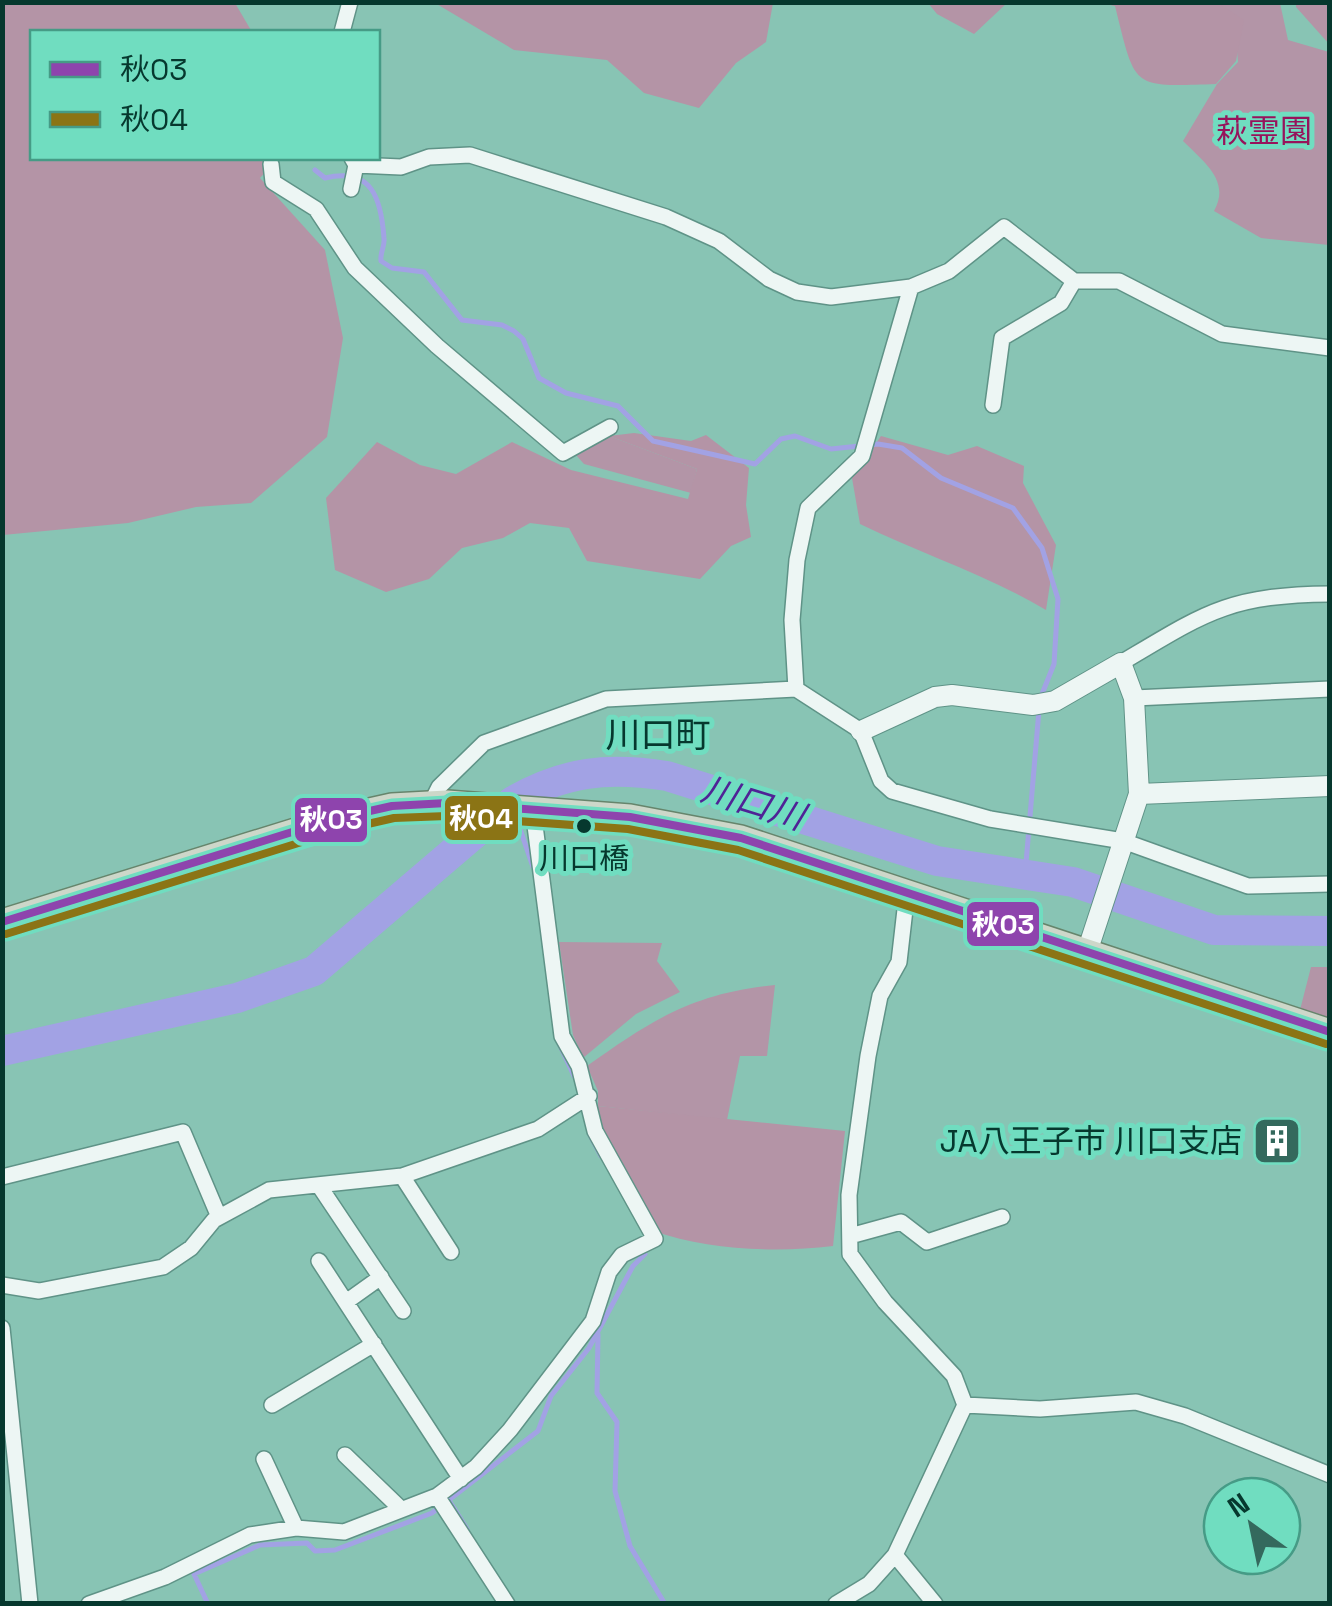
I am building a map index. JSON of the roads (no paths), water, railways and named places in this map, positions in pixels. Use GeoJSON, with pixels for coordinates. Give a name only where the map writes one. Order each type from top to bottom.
{"type":"FeatureCollection","features":[{"type":"Feature","properties":{"kind":"main road"},"geometry":{"type":"LineString","coordinates":[[2,922],[334,819],[439,803],[534,810],[712,830],[1330,1032]]}},
{"type":"Feature","properties":{"kind":"street"},"geometry":{"type":"LineString","coordinates":[[343,30],[350,2]]}},
{"type":"Feature","properties":{"kind":"street"},"geometry":{"type":"LineString","coordinates":[[351,190],[355,163],[401,167],[429,157],[470,155],[666,217],[718,241],[769,279],[797,292],[832,297],[911,288],[949,272],[1004,227],[1074,281],[1119,281],[1222,334],[1330,348]]}},
{"type":"Feature","properties":{"kind":"street"},"geometry":{"type":"LineString","coordinates":[[271,164],[273,182],[316,209],[355,268],[437,346],[563,453],[610,426]]}},
{"type":"Feature","properties":{"kind":"street"},"geometry":{"type":"LineString","coordinates":[[993,405],[1002,338],[1061,303],[1074,281]]}},
{"type":"Feature","properties":{"kind":"street"},"geometry":{"type":"LineString","coordinates":[[796,689],[792,620],[797,560],[808,508],[864,450],[911,288]]}},
{"type":"Feature","properties":{"kind":"street"},"geometry":{"type":"LineString","coordinates":[[862,731],[935,697],[952,695],[1039,704],[1121,663],[1219,606],[1286,594],[1330,594]]}},
{"type":"Feature","properties":{"kind":"street"},"geometry":{"type":"LineString","coordinates":[[1087,952],[1139,794],[1134,698],[1121,663]]}},
{"type":"Feature","properties":{"kind":"street"},"geometry":{"type":"LineString","coordinates":[[439,803],[439,787],[484,743],[606,698],[796,689],[862,731],[880,781],[892,791],[990,818],[1027,823],[1248,886],[1330,884]]}},
{"type":"Feature","properties":{"kind":"street"},"geometry":{"type":"LineString","coordinates":[[1134,698],[1330,689]]}},
{"type":"Feature","properties":{"kind":"street"},"geometry":{"type":"LineString","coordinates":[[1139,794],[1330,786]]}},
{"type":"Feature","properties":{"kind":"street"},"geometry":{"type":"LineString","coordinates":[[89,1604],[166,1577],[250,1535],[296,1528],[344,1532],[437,1496],[461,1479],[510,1430],[593,1320],[609,1272],[622,1255],[655,1238],[595,1131],[589,1096],[562,1036],[534,810]]}},
{"type":"Feature","properties":{"kind":"street"},"geometry":{"type":"LineString","coordinates":[[836,1604],[868,1584],[895,1555],[965,1405],[954,1376],[886,1302],[850,1254],[849,1195],[868,1056],[880,996],[898,962],[907,892]]}},
{"type":"Feature","properties":{"kind":"street"},"geometry":{"type":"LineString","coordinates":[[2,1286],[39,1291],[163,1267],[191,1248],[220,1217],[269,1190],[320,1188],[402,1176],[538,1129],[589,1096]]}},
{"type":"Feature","properties":{"kind":"street"},"geometry":{"type":"LineString","coordinates":[[2,1178],[183,1132],[220,1217]]}},
{"type":"Feature","properties":{"kind":"street"},"geometry":{"type":"LineString","coordinates":[[402,1176],[451,1252]]}},
{"type":"Feature","properties":{"kind":"street"},"geometry":{"type":"LineString","coordinates":[[320,1188],[404,1311]]}},
{"type":"Feature","properties":{"kind":"street"},"geometry":{"type":"LineString","coordinates":[[850,1236],[901,1222],[927,1242],[1002,1217]]}},
{"type":"Feature","properties":{"kind":"street"},"geometry":{"type":"LineString","coordinates":[[320,1260],[461,1479]]}},
{"type":"Feature","properties":{"kind":"street"},"geometry":{"type":"LineString","coordinates":[[346,1302],[381,1278]]}},
{"type":"Feature","properties":{"kind":"street"},"geometry":{"type":"LineString","coordinates":[[2,1328],[30,1604]]}},
{"type":"Feature","properties":{"kind":"street"},"geometry":{"type":"LineString","coordinates":[[272,1405],[374,1344]]}},
{"type":"Feature","properties":{"kind":"street"},"geometry":{"type":"LineString","coordinates":[[965,1405],[1040,1410],[1136,1402],[1185,1416],[1330,1475]]}},
{"type":"Feature","properties":{"kind":"street"},"geometry":{"type":"LineString","coordinates":[[345,1455],[400,1509]]}},
{"type":"Feature","properties":{"kind":"street"},"geometry":{"type":"LineString","coordinates":[[264,1458],[296,1528]]}},
{"type":"Feature","properties":{"kind":"street"},"geometry":{"type":"LineString","coordinates":[[437,1496],[507,1604]]}},
{"type":"Feature","properties":{"kind":"street"},"geometry":{"type":"LineString","coordinates":[[895,1555],[935,1604]]}},
{"type":"Feature","properties":{"kind":"waterway"},"geometry":{"type":"LineString","coordinates":[[315,170],[325,178],[354,177],[371,189],[383,223],[381,261],[392,268],[424,272],[462,320],[502,325],[514,331],[523,339],[539,378],[566,393],[618,406],[653,441],[755,464],[781,439],[795,436],[831,449],[878,444],[902,448],[941,478],[1013,508],[1042,548],[1058,599],[1054,664],[1040,699]]}},
{"type":"Feature","properties":{"kind":"waterway"},"geometry":{"type":"LineString","coordinates":[[1025,875],[1039,710]]}},
{"type":"Feature","properties":{"kind":"waterway","name":"川口川"},"geometry":{"type":"LineString","coordinates":[[2,1051],[237,998],[314,971],[513,801],[551,783],[606,772],[667,776],[937,861],[1073,882],[1214,930],[1330,931]]}},
{"type":"Feature","properties":{"kind":"waterway"},"geometry":{"type":"LineString","coordinates":[[519,826],[533,867]]}},
{"type":"Feature","properties":{"kind":"waterway"},"geometry":{"type":"LineString","coordinates":[[558,1041],[574,1076]]}},
{"type":"Feature","properties":{"kind":"waterway"},"geometry":{"type":"LineString","coordinates":[[590,1135],[601,1156]]}},
{"type":"Feature","properties":{"kind":"waterway"},"geometry":{"type":"LineString","coordinates":[[208,1604],[194,1574],[260,1545],[307,1543],[315,1551],[335,1550],[432,1513],[538,1431],[551,1396],[589,1348],[633,1266],[645,1254]]}},
{"type":"Feature","properties":{"kind":"waterway"},"geometry":{"type":"LineString","coordinates":[[598,1334],[597,1393],[617,1422],[615,1491],[630,1546],[665,1604]]}},
{"type":"Feature","properties":{"kind":"waterway"},"geometry":{"type":"LineString","coordinates":[[450,1502],[467,1529]]}},
{"type":"Feature","properties":{"kind":"place","name":"川口橋"},"geometry":{"type":"Point","coordinates":[584,826]}},
{"type":"Feature","properties":{"kind":"place","name":"JA八王子市 川口支店"},"geometry":{"type":"Point","coordinates":[1277,1141]}},
{"type":"Feature","properties":{"kind":"district","name":"川口町"},"geometry":{"type":"Point","coordinates":[658,735]}},
{"type":"Feature","properties":{"kind":"park label","name":"萩霊園"},"geometry":{"type":"Point","coordinates":[1264,131]}}]}
